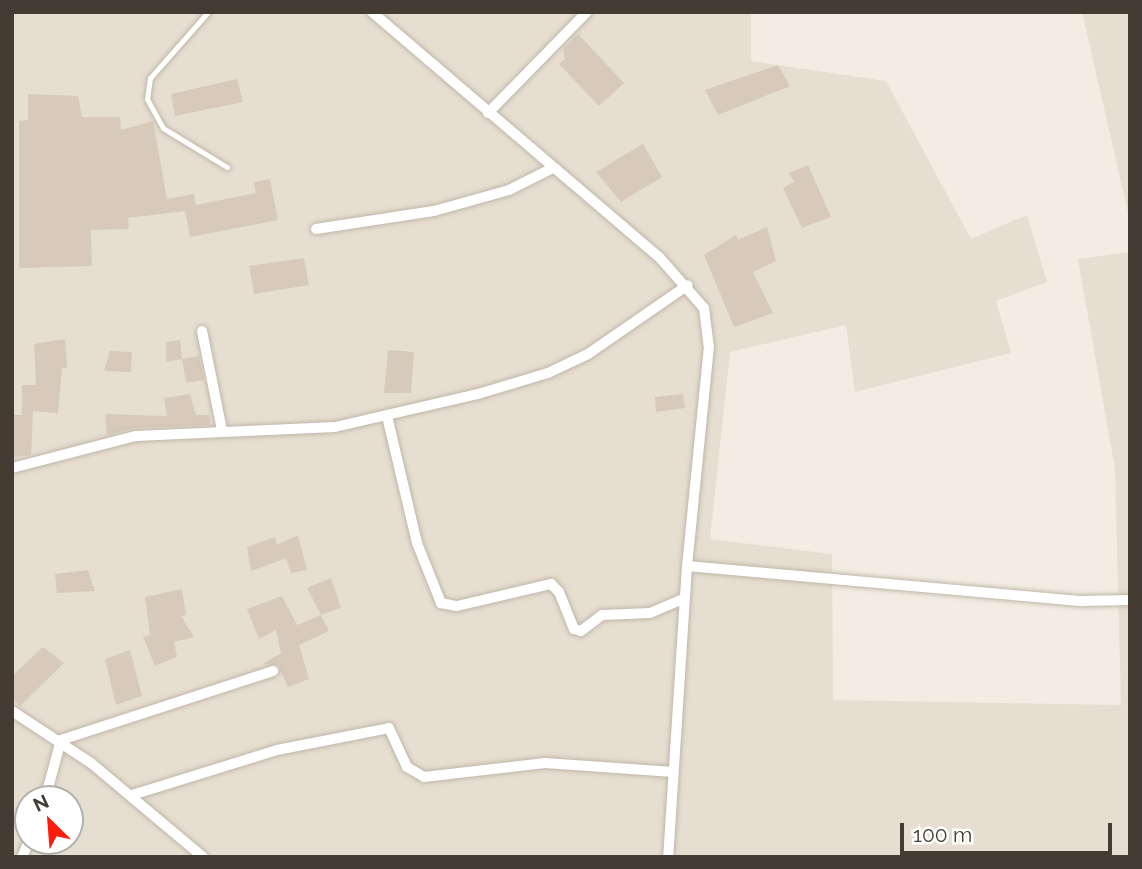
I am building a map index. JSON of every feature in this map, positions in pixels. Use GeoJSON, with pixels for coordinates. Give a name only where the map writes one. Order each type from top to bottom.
{"type":"FeatureCollection","features":[{"type":"Feature","properties":{"kind":"street"},"geometry":{"type":"LineString","coordinates":[[488,113],[587,12]]}},
{"type":"Feature","properties":{"kind":"street"},"geometry":{"type":"LineString","coordinates":[[379,14],[488,113],[688,285],[704,308],[709,325],[687,566],[668,857]]}},
{"type":"Feature","properties":{"kind":"street"},"geometry":{"type":"LineString","coordinates":[[316,229],[433,211],[509,190],[553,169]]}},
{"type":"Feature","properties":{"kind":"street"},"geometry":{"type":"LineString","coordinates":[[12,468],[136,436],[222,430],[299,431],[387,416],[548,373],[626,332],[688,285]]}},
{"type":"Feature","properties":{"kind":"street"},"geometry":{"type":"LineString","coordinates":[[202,331],[222,430]]}},
{"type":"Feature","properties":{"kind":"street"},"geometry":{"type":"LineString","coordinates":[[387,416],[417,543],[441,603],[457,606],[551,584],[574,629],[581,631],[602,615],[650,613],[685,598]]}},
{"type":"Feature","properties":{"kind":"street"},"geometry":{"type":"LineString","coordinates":[[687,566],[1082,601],[1130,600]]}},
{"type":"Feature","properties":{"kind":"street"},"geometry":{"type":"LineString","coordinates":[[61,740],[273,671]]}},
{"type":"Feature","properties":{"kind":"street"},"geometry":{"type":"LineString","coordinates":[[12,711],[61,740],[132,795],[203,857]]}},
{"type":"Feature","properties":{"kind":"street"},"geometry":{"type":"LineString","coordinates":[[132,795],[277,750],[389,727],[407,767],[424,776],[545,763],[674,772]]}},
{"type":"Feature","properties":{"kind":"street"},"geometry":{"type":"LineString","coordinates":[[49,785],[61,740]]}},
{"type":"Feature","properties":{"kind":"lane"},"geometry":{"type":"LineString","coordinates":[[208,12],[150,78],[147,99],[163,128],[227,167]]}},
{"type":"Feature","properties":{"kind":"shaded area"},"geometry":{"type":"Polygon","coordinates":[[[12,12],[751,12],[751,61],[886,81],[971,239],[1027,215],[1047,282],[996,301],[1011,353],[855,392],[846,325],[730,352],[710,539],[832,554],[833,700],[1121,705],[1115,469],[1078,259],[1130,252],[1130,857],[12,857],[12,12]]]}},
{"type":"Feature","properties":{"kind":"shaded area"},"geometry":{"type":"Polygon","coordinates":[[[1082,12],[1130,12],[1130,221],[1082,12]]]}},
{"type":"Feature","properties":{"kind":"building"},"geometry":{"type":"Polygon","coordinates":[[[578,34],[624,83],[599,106],[559,64],[565,59],[563,49],[578,34]]]}},
{"type":"Feature","properties":{"kind":"building"},"geometry":{"type":"Polygon","coordinates":[[[778,65],[790,86],[718,115],[705,90],[778,65]]]}},
{"type":"Feature","properties":{"kind":"building"},"geometry":{"type":"Polygon","coordinates":[[[237,79],[243,102],[175,116],[171,94],[237,79]]]}},
{"type":"Feature","properties":{"kind":"building"},"geometry":{"type":"Polygon","coordinates":[[[28,94],[78,96],[82,117],[120,117],[121,130],[153,121],[167,199],[194,194],[196,205],[256,193],[254,182],[270,179],[278,220],[190,237],[185,211],[128,218],[129,229],[91,230],[92,266],[19,268],[19,121],[28,120],[28,94]]]}},
{"type":"Feature","properties":{"kind":"building"},"geometry":{"type":"Polygon","coordinates":[[[643,144],[662,177],[621,202],[596,172],[643,144]]]}},
{"type":"Feature","properties":{"kind":"building"},"geometry":{"type":"Polygon","coordinates":[[[808,165],[831,217],[802,228],[783,188],[794,182],[789,173],[808,165]]]}},
{"type":"Feature","properties":{"kind":"building"},"geometry":{"type":"Polygon","coordinates":[[[767,227],[776,261],[753,272],[773,313],[734,327],[704,255],[736,235],[738,240],[767,227]]]}},
{"type":"Feature","properties":{"kind":"building"},"geometry":{"type":"Polygon","coordinates":[[[304,258],[309,285],[254,294],[249,266],[304,258]]]}},
{"type":"Feature","properties":{"kind":"building"},"geometry":{"type":"Polygon","coordinates":[[[65,339],[67,368],[62,368],[58,413],[33,411],[31,455],[12,457],[12,415],[22,415],[22,385],[36,385],[34,344],[65,339]]]}},
{"type":"Feature","properties":{"kind":"building"},"geometry":{"type":"Polygon","coordinates":[[[180,340],[182,359],[166,362],[166,342],[180,340]]]}},
{"type":"Feature","properties":{"kind":"building"},"geometry":{"type":"Polygon","coordinates":[[[388,350],[414,352],[411,393],[384,393],[388,350]]]}},
{"type":"Feature","properties":{"kind":"building"},"geometry":{"type":"Polygon","coordinates":[[[110,351],[132,352],[131,372],[104,371],[110,351]]]}},
{"type":"Feature","properties":{"kind":"building"},"geometry":{"type":"Polygon","coordinates":[[[199,356],[204,380],[186,383],[182,359],[199,356]]]}},
{"type":"Feature","properties":{"kind":"building"},"geometry":{"type":"Polygon","coordinates":[[[190,394],[196,415],[210,415],[210,425],[135,428],[107,435],[105,414],[167,416],[164,398],[190,394]]]}},
{"type":"Feature","properties":{"kind":"building"},"geometry":{"type":"Polygon","coordinates":[[[683,394],[685,408],[656,412],[655,397],[683,394]]]}},
{"type":"Feature","properties":{"kind":"building"},"geometry":{"type":"Polygon","coordinates":[[[298,535],[307,570],[291,573],[286,558],[251,571],[247,547],[275,537],[277,545],[298,535]]]}},
{"type":"Feature","properties":{"kind":"building"},"geometry":{"type":"Polygon","coordinates":[[[88,570],[95,591],[57,593],[55,574],[88,570]]]}},
{"type":"Feature","properties":{"kind":"building"},"geometry":{"type":"Polygon","coordinates":[[[331,578],[341,608],[321,615],[307,588],[331,578]]]}},
{"type":"Feature","properties":{"kind":"building"},"geometry":{"type":"Polygon","coordinates":[[[182,589],[186,615],[181,616],[194,637],[174,642],[177,657],[155,666],[143,637],[150,635],[145,597],[182,589]]]}},
{"type":"Feature","properties":{"kind":"building"},"geometry":{"type":"Polygon","coordinates":[[[282,596],[297,625],[321,615],[329,631],[299,645],[309,679],[288,687],[278,665],[263,664],[281,653],[276,630],[259,639],[247,609],[282,596]]]}},
{"type":"Feature","properties":{"kind":"building"},"geometry":{"type":"Polygon","coordinates":[[[43,647],[64,663],[20,706],[12,698],[12,676],[43,647]]]}},
{"type":"Feature","properties":{"kind":"building"},"geometry":{"type":"Polygon","coordinates":[[[130,650],[142,696],[116,705],[105,659],[130,650]]]}}]}
